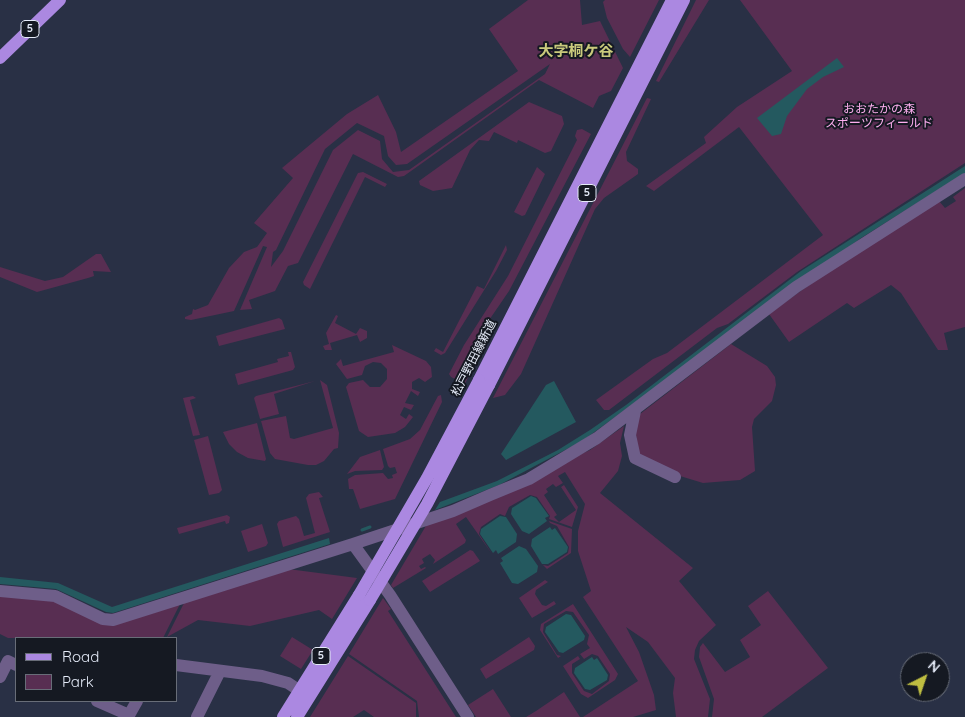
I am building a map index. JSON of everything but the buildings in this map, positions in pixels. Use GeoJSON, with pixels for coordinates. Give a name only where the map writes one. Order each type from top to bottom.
{"type":"FeatureCollection","features":[{"type":"Feature","properties":{"kind":"main road","name":"5"},"geometry":{"type":"LineString","coordinates":[[0,58],[60,0]]}},
{"type":"Feature","properties":{"kind":"main road","name":"松戸野田線新道"},"geometry":{"type":"LineString","coordinates":[[283,717],[427,504],[484,382],[672,0]]}},
{"type":"Feature","properties":{"kind":"main road","name":"松戸野田線新道"},"geometry":{"type":"LineString","coordinates":[[484,382],[684,0]]}},
{"type":"Feature","properties":{"kind":"main road","name":"松戸野田線新道"},"geometry":{"type":"LineString","coordinates":[[297,717],[364,597]]}},
{"type":"Feature","properties":{"kind":"street"},"geometry":{"type":"LineString","coordinates":[[0,591],[55,596],[104,620],[113,620],[453,511],[529,479],[597,438],[635,411],[796,287],[965,179]]}},
{"type":"Feature","properties":{"kind":"street"},"geometry":{"type":"LineString","coordinates":[[635,411],[630,435],[634,458],[674,477]]}},
{"type":"Feature","properties":{"kind":"street"},"geometry":{"type":"LineString","coordinates":[[353,544],[390,595],[468,717]]}},
{"type":"Feature","properties":{"kind":"street"},"geometry":{"type":"LineString","coordinates":[[0,677],[8,661]]}},
{"type":"Feature","properties":{"kind":"street"},"geometry":{"type":"LineString","coordinates":[[178,665],[262,676],[288,683],[300,690]]}},
{"type":"Feature","properties":{"kind":"street"},"geometry":{"type":"LineString","coordinates":[[197,717],[220,671]]}},
{"type":"Feature","properties":{"kind":"street"},"geometry":{"type":"LineString","coordinates":[[99,702],[129,716],[136,702]]}},
{"type":"Feature","properties":{"kind":"green space"},"geometry":{"type":"Polygon","coordinates":[[[528,0],[580,0],[582,25],[600,21],[623,68],[611,91],[599,96],[593,108],[539,80],[404,176],[398,177],[353,154],[298,263],[288,266],[275,291],[249,300],[252,309],[240,310],[267,247],[263,246],[234,311],[191,320],[185,319],[185,317],[192,314],[193,309],[208,305],[229,268],[244,252],[257,247],[267,233],[254,223],[293,178],[282,168],[347,114],[378,95],[396,132],[401,152],[518,71],[489,29],[528,0]],[[550,64],[407,164],[396,165],[388,156],[384,136],[357,123],[325,149],[276,250],[273,252],[271,267],[283,251],[333,150],[358,130],[380,141],[382,159],[393,172],[409,170],[545,74],[550,64]]]}},
{"type":"Feature","properties":{"kind":"green space"},"geometry":{"type":"Polygon","coordinates":[[[605,0],[659,0],[630,57],[623,49],[607,18],[603,2],[605,0]]]}},
{"type":"Feature","properties":{"kind":"green space"},"geometry":{"type":"Polygon","coordinates":[[[696,0],[709,0],[659,82],[656,81],[696,0]]]}},
{"type":"Feature","properties":{"kind":"green space","name":"おおたかの森 スポーツフィールド"},"geometry":{"type":"Polygon","coordinates":[[[740,0],[965,0],[965,163],[797,272],[728,324],[717,328],[609,410],[604,410],[596,400],[653,359],[667,353],[823,235],[739,127],[654,191],[646,186],[706,143],[704,137],[737,107],[792,71],[740,0]]]}},
{"type":"Feature","properties":{"kind":"green space"},"geometry":{"type":"Polygon","coordinates":[[[647,98],[651,99],[626,152],[627,161],[638,169],[638,174],[604,198],[595,209],[521,374],[505,395],[493,398],[647,98]]]}},
{"type":"Feature","properties":{"kind":"green space"},"geometry":{"type":"Polygon","coordinates":[[[529,102],[562,116],[564,124],[551,151],[545,153],[518,140],[517,143],[494,132],[489,141],[479,140],[470,150],[452,188],[433,191],[420,185],[419,181],[529,102]]]}},
{"type":"Feature","properties":{"kind":"green space"},"geometry":{"type":"Polygon","coordinates":[[[582,129],[591,134],[509,291],[470,348],[469,356],[475,362],[465,384],[449,374],[464,345],[508,276],[577,140],[575,136],[577,130],[582,129]]]}},
{"type":"Feature","properties":{"kind":"green space"},"geometry":{"type":"Polygon","coordinates":[[[537,167],[545,174],[525,215],[522,216],[514,212],[537,167]]]}},
{"type":"Feature","properties":{"kind":"green space"},"geometry":{"type":"Polygon","coordinates":[[[363,172],[387,184],[385,187],[365,177],[310,289],[303,282],[358,173],[363,172]]]}},
{"type":"Feature","properties":{"kind":"green space"},"geometry":{"type":"Polygon","coordinates":[[[965,188],[965,327],[944,333],[948,350],[938,350],[901,293],[891,285],[854,308],[847,303],[789,342],[769,314],[838,264],[939,201],[945,208],[956,201],[953,197],[965,188]]]}},
{"type":"Feature","properties":{"kind":"green space"},"geometry":{"type":"Polygon","coordinates":[[[506,245],[507,250],[496,271],[445,353],[441,355],[434,351],[436,348],[443,352],[477,286],[484,289],[506,245]]]}},
{"type":"Feature","properties":{"kind":"green space"},"geometry":{"type":"Polygon","coordinates":[[[96,254],[101,254],[111,272],[93,271],[94,276],[37,292],[0,277],[0,267],[45,281],[63,277],[96,254]]]}},
{"type":"Feature","properties":{"kind":"green space"},"geometry":{"type":"Polygon","coordinates":[[[336,315],[338,316],[335,323],[356,334],[360,328],[367,331],[367,338],[360,342],[357,335],[330,343],[332,350],[325,350],[323,346],[329,344],[326,333],[336,315]]]}},
{"type":"Feature","properties":{"kind":"green space"},"geometry":{"type":"Polygon","coordinates":[[[279,318],[282,320],[285,329],[219,346],[216,336],[279,318]]]}},
{"type":"Feature","properties":{"kind":"green space"},"geometry":{"type":"Polygon","coordinates":[[[731,344],[767,366],[775,377],[776,385],[772,401],[754,419],[752,427],[755,471],[740,480],[703,483],[680,476],[638,455],[635,425],[640,414],[731,344]]]}},
{"type":"Feature","properties":{"kind":"green space"},"geometry":{"type":"Polygon","coordinates":[[[392,345],[426,361],[431,367],[432,377],[425,382],[419,378],[412,382],[412,389],[420,392],[418,396],[411,391],[405,403],[414,405],[411,410],[404,407],[400,415],[406,419],[409,414],[413,417],[405,427],[395,433],[368,437],[359,431],[346,387],[349,383],[363,380],[370,387],[380,387],[387,379],[387,369],[381,363],[373,362],[365,366],[362,375],[347,379],[336,364],[341,359],[343,366],[394,352],[392,345]]]}},
{"type":"Feature","properties":{"kind":"green space"},"geometry":{"type":"Polygon","coordinates":[[[288,352],[291,352],[295,367],[293,370],[238,385],[235,374],[278,362],[277,359],[289,356],[288,352]]]}},
{"type":"Feature","properties":{"kind":"green space"},"geometry":{"type":"Polygon","coordinates":[[[320,380],[327,385],[339,433],[338,448],[334,449],[324,461],[316,465],[275,459],[270,453],[261,421],[286,416],[290,438],[294,439],[333,428],[320,380]]]}},
{"type":"Feature","properties":{"kind":"green space"},"geometry":{"type":"Polygon","coordinates":[[[315,381],[274,394],[279,414],[260,419],[254,398],[256,396],[315,381]]]}},
{"type":"Feature","properties":{"kind":"green space"},"geometry":{"type":"Polygon","coordinates":[[[441,395],[442,402],[395,499],[360,509],[353,489],[349,489],[348,479],[355,475],[383,473],[388,479],[393,478],[392,475],[397,473],[395,467],[390,468],[388,466],[383,449],[410,439],[420,430],[438,396],[441,395]]]}},
{"type":"Feature","properties":{"kind":"green space"},"geometry":{"type":"Polygon","coordinates":[[[193,396],[196,398],[190,400],[200,435],[193,436],[183,398],[193,396]]]}},
{"type":"Feature","properties":{"kind":"green space"},"geometry":{"type":"Polygon","coordinates":[[[257,423],[265,461],[248,458],[237,452],[229,444],[223,432],[257,423]]]}},
{"type":"Feature","properties":{"kind":"green space"},"geometry":{"type":"Polygon","coordinates":[[[624,426],[620,443],[622,456],[618,471],[600,493],[693,568],[679,581],[716,625],[699,641],[694,659],[710,699],[708,717],[676,717],[673,693],[675,678],[648,642],[626,627],[639,652],[654,695],[656,710],[633,717],[583,717],[638,681],[583,597],[591,591],[578,551],[578,531],[585,504],[565,472],[558,476],[563,483],[556,487],[553,484],[546,489],[548,492],[544,495],[557,515],[554,517],[559,522],[576,510],[561,487],[564,485],[578,507],[572,527],[549,519],[550,516],[537,497],[530,495],[509,507],[505,516],[500,514],[481,527],[479,534],[492,554],[466,517],[456,524],[466,540],[465,543],[433,564],[435,560],[430,554],[422,559],[424,563],[419,566],[421,569],[426,568],[393,588],[391,585],[427,524],[590,450],[624,426]]]}},
{"type":"Feature","properties":{"kind":"green space"},"geometry":{"type":"Polygon","coordinates":[[[208,436],[222,490],[219,493],[209,495],[194,440],[208,436]]]}},
{"type":"Feature","properties":{"kind":"green space"},"geometry":{"type":"Polygon","coordinates":[[[380,450],[384,467],[382,470],[355,471],[347,474],[360,457],[380,450]]]}},
{"type":"Feature","properties":{"kind":"green space"},"geometry":{"type":"Polygon","coordinates":[[[319,492],[323,497],[319,498],[330,532],[283,547],[277,524],[279,521],[296,516],[299,519],[304,536],[315,533],[306,498],[309,494],[319,492]]]}},
{"type":"Feature","properties":{"kind":"green space"},"geometry":{"type":"Polygon","coordinates":[[[227,515],[230,517],[229,523],[226,524],[225,521],[179,534],[177,528],[227,515]]]}},
{"type":"Feature","properties":{"kind":"green space"},"geometry":{"type":"Polygon","coordinates":[[[549,521],[572,529],[571,553],[547,569],[543,565],[548,566],[568,553],[569,547],[557,526],[549,521]]]}},
{"type":"Feature","properties":{"kind":"green space"},"geometry":{"type":"Polygon","coordinates":[[[262,524],[268,543],[266,546],[248,552],[241,531],[262,524]]]}},
{"type":"Feature","properties":{"kind":"green space"},"geometry":{"type":"Polygon","coordinates":[[[470,550],[473,551],[480,561],[430,592],[422,581],[470,550]]]}},
{"type":"Feature","properties":{"kind":"green space"},"geometry":{"type":"Polygon","coordinates":[[[288,569],[357,578],[332,619],[319,610],[250,626],[198,620],[167,637],[184,603],[288,569]]]}},
{"type":"Feature","properties":{"kind":"green space"},"geometry":{"type":"Polygon","coordinates":[[[545,580],[548,582],[536,590],[535,594],[542,605],[546,606],[554,601],[556,604],[532,618],[519,598],[545,580]]]}},
{"type":"Feature","properties":{"kind":"green space"},"geometry":{"type":"Polygon","coordinates":[[[768,591],[828,668],[762,717],[712,717],[714,699],[699,657],[700,647],[703,643],[725,672],[750,657],[740,640],[761,625],[748,606],[768,591]]]}},
{"type":"Feature","properties":{"kind":"green space"},"geometry":{"type":"Polygon","coordinates":[[[0,596],[53,600],[89,617],[180,604],[164,637],[8,638],[0,634],[0,596]]]}},
{"type":"Feature","properties":{"kind":"green space"},"geometry":{"type":"Polygon","coordinates":[[[383,598],[391,609],[388,611],[456,717],[419,717],[417,701],[349,654],[383,598]]]}},
{"type":"Feature","properties":{"kind":"green space"},"geometry":{"type":"Polygon","coordinates":[[[573,604],[618,674],[615,680],[588,698],[581,694],[563,666],[578,656],[580,659],[572,664],[572,673],[584,691],[592,694],[609,681],[610,674],[598,656],[592,654],[584,659],[580,654],[590,648],[587,644],[589,635],[573,612],[566,611],[544,624],[543,632],[557,655],[561,656],[558,658],[540,630],[541,624],[573,604]]]}},
{"type":"Feature","properties":{"kind":"green space"},"geometry":{"type":"Polygon","coordinates":[[[292,637],[313,650],[301,669],[280,656],[292,637]]]}},
{"type":"Feature","properties":{"kind":"green space"},"geometry":{"type":"Polygon","coordinates":[[[529,637],[535,646],[534,650],[486,679],[480,669],[529,637]]]}},
{"type":"Feature","properties":{"kind":"green space"},"geometry":{"type":"Polygon","coordinates":[[[348,656],[416,703],[416,717],[374,717],[364,710],[353,717],[310,717],[348,656]]]}},
{"type":"Feature","properties":{"kind":"green space"},"geometry":{"type":"Polygon","coordinates":[[[493,689],[511,717],[476,717],[468,705],[493,689]]]}},
{"type":"Feature","properties":{"kind":"green space"},"geometry":{"type":"Polygon","coordinates":[[[564,692],[580,717],[526,717],[536,711],[564,692]]]}},
{"type":"Feature","properties":{"kind":"shaded area"},"geometry":{"type":"Polygon","coordinates":[[[837,58],[844,67],[823,77],[807,89],[787,116],[781,134],[772,136],[757,118],[837,58]]]}},
{"type":"Feature","properties":{"kind":"shaded area"},"geometry":{"type":"Polygon","coordinates":[[[965,166],[965,173],[861,238],[582,441],[499,485],[435,510],[440,502],[497,481],[558,450],[590,430],[626,405],[801,271],[965,166]]]}},
{"type":"Feature","properties":{"kind":"shaded area"},"geometry":{"type":"Polygon","coordinates":[[[554,381],[576,422],[506,460],[501,454],[546,385],[554,381]]]}},
{"type":"Feature","properties":{"kind":"shaded area"},"geometry":{"type":"Polygon","coordinates":[[[531,496],[536,498],[549,516],[545,518],[547,521],[529,534],[522,531],[511,514],[512,508],[531,496]]]}},
{"type":"Feature","properties":{"kind":"shaded area"},"geometry":{"type":"Polygon","coordinates":[[[500,516],[506,517],[517,534],[516,542],[498,554],[496,550],[493,553],[480,534],[481,529],[500,516]]]}},
{"type":"Feature","properties":{"kind":"shaded area"},"geometry":{"type":"Polygon","coordinates":[[[550,527],[552,530],[555,528],[568,547],[567,552],[548,564],[542,564],[531,546],[532,539],[550,527]]]}},
{"type":"Feature","properties":{"kind":"shaded area"},"geometry":{"type":"Polygon","coordinates":[[[329,538],[330,544],[113,613],[106,612],[56,589],[0,584],[0,577],[58,583],[112,607],[329,538]]]}},
{"type":"Feature","properties":{"kind":"shaded area"},"geometry":{"type":"Polygon","coordinates":[[[519,546],[526,549],[538,566],[537,572],[518,584],[512,583],[500,563],[503,561],[501,558],[519,546]]]}},
{"type":"Feature","properties":{"kind":"shaded area"},"geometry":{"type":"Polygon","coordinates":[[[566,614],[571,615],[585,636],[584,640],[563,653],[559,652],[545,632],[546,627],[566,614]]]}},
{"type":"Feature","properties":{"kind":"shaded area"},"geometry":{"type":"Polygon","coordinates":[[[592,657],[594,660],[597,658],[608,675],[607,680],[590,690],[585,689],[574,673],[575,668],[592,657]]]}},
{"type":"Feature","properties":{"kind":"waterway"},"geometry":{"type":"LineString","coordinates":[[362,530],[370,527]]}},
{"type":"Feature","properties":{"kind":"district","name":"大字桐ケ谷"},"geometry":{"type":"Point","coordinates":[576,51]}}]}
